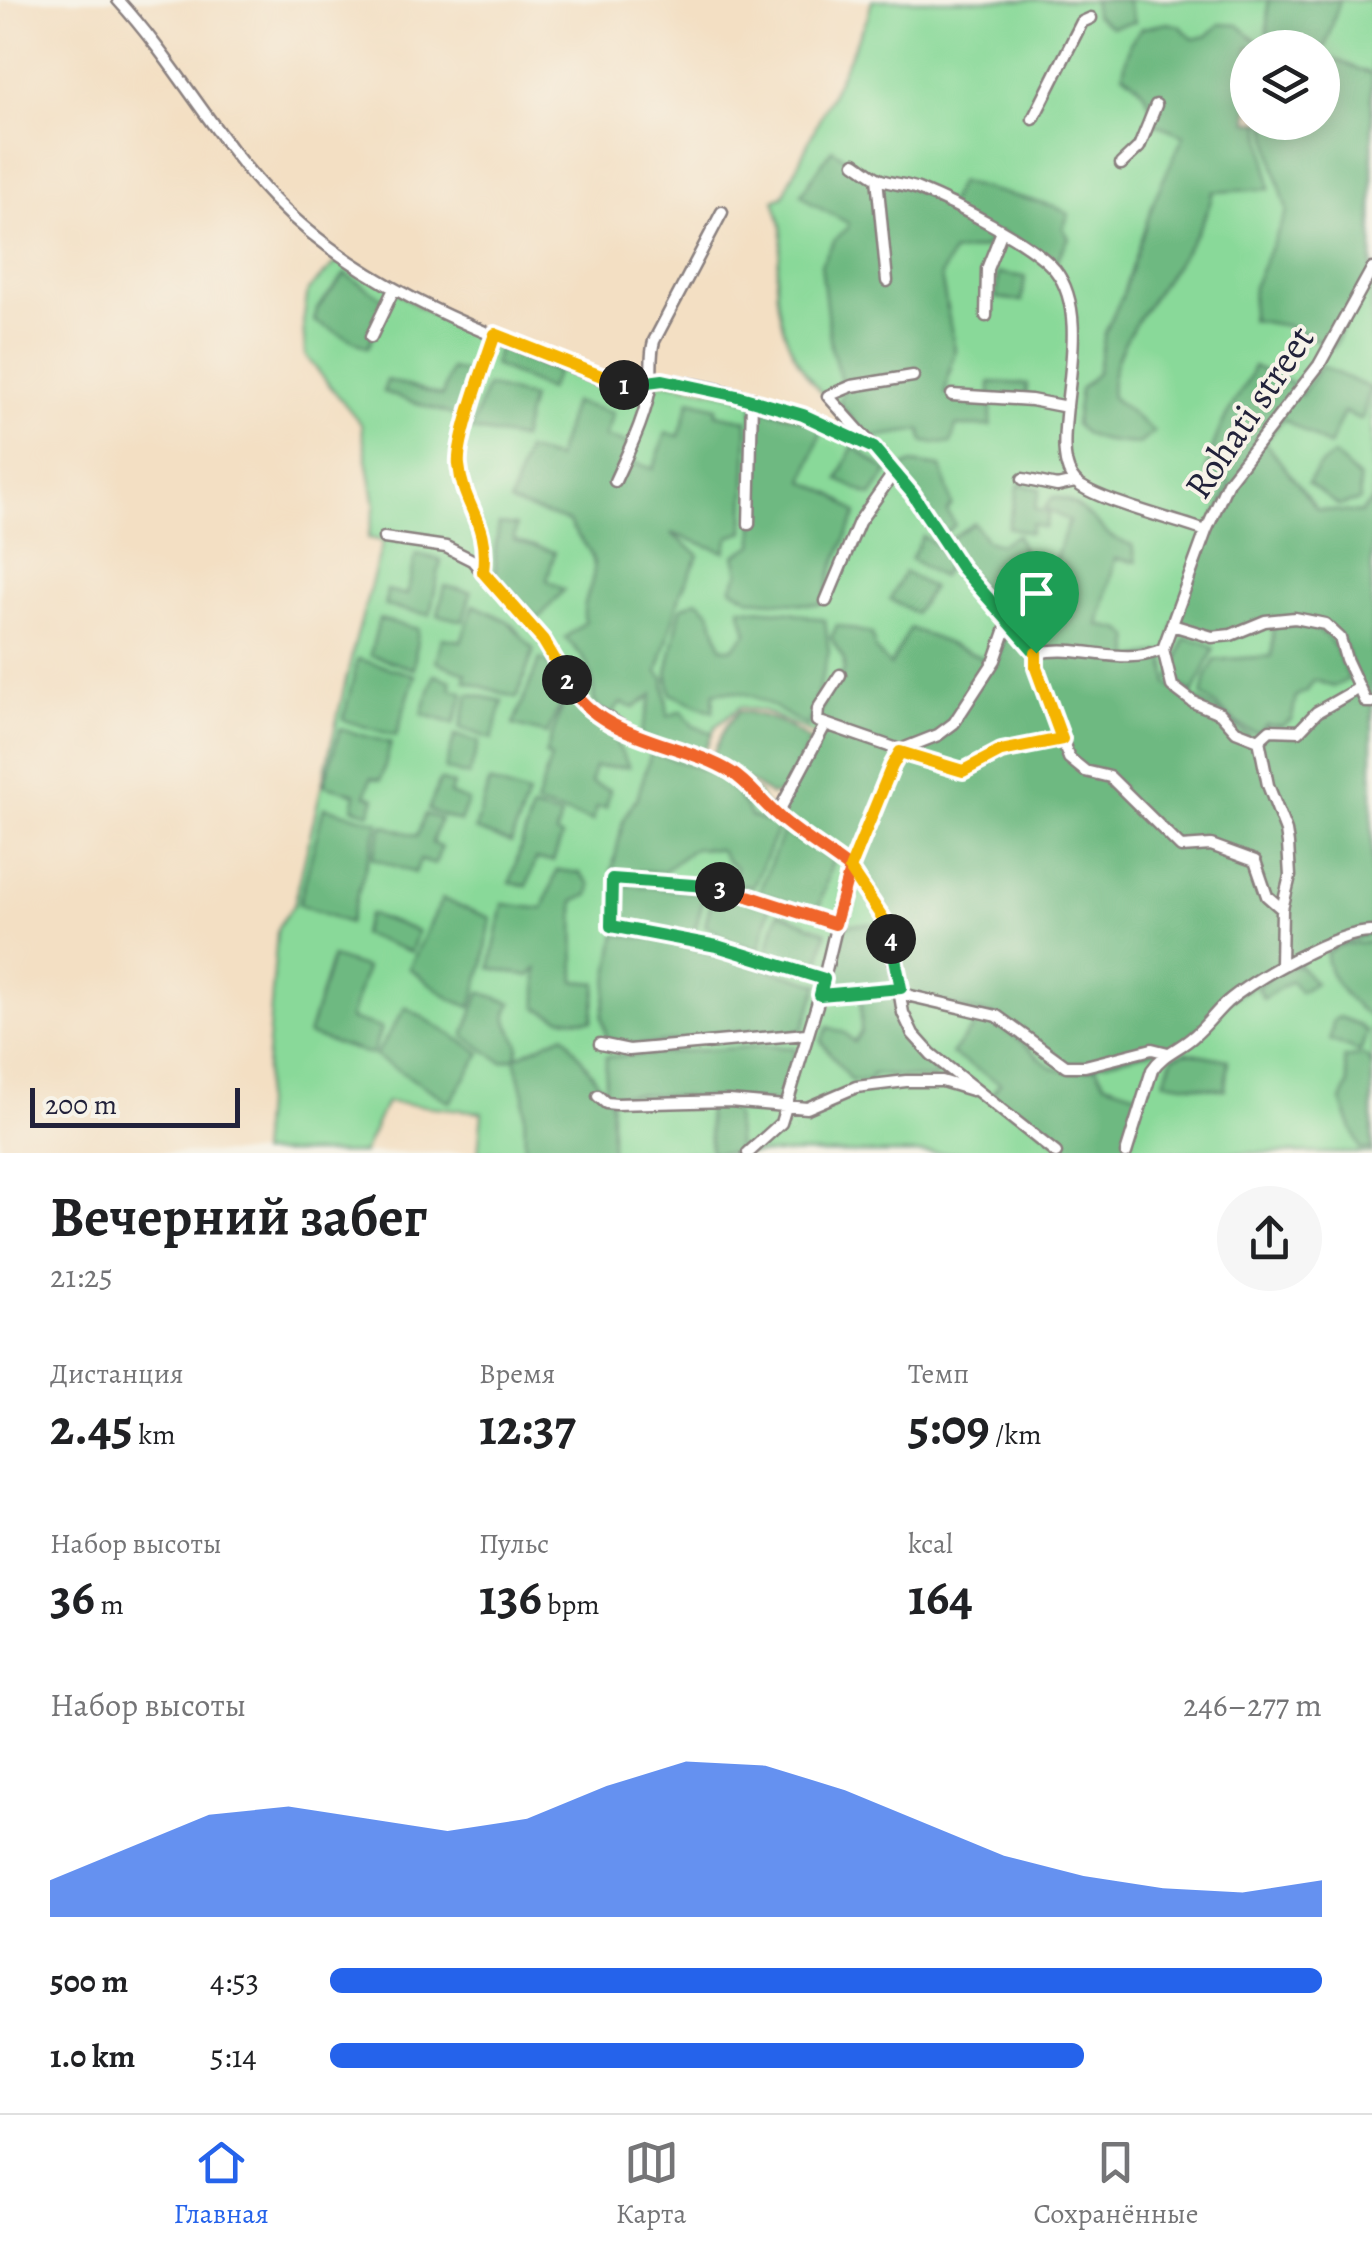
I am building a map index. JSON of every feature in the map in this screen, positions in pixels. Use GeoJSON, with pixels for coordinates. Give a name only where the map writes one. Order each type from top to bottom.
{"type":"FeatureCollection","features":[{"type":"Feature","properties":{"kind":"street"},"geometry":{"type":"LineString","coordinates":[[118,0],[150,35],[232,151],[274,198],[327,248],[394,289],[421,304],[615,384],[634,385],[651,380],[752,400],[803,415],[874,448]]}},
{"type":"Feature","properties":{"kind":"street"},"geometry":{"type":"LineString","coordinates":[[1033,119],[1082,22],[1091,18]]}},
{"type":"Feature","properties":{"kind":"street"},"geometry":{"type":"LineString","coordinates":[[1121,164],[1139,148],[1156,105]]}},
{"type":"Feature","properties":{"kind":"street"},"geometry":{"type":"LineString","coordinates":[[856,163],[877,178],[923,191],[1002,231],[1053,268],[1072,303],[1074,352],[1065,460],[1075,482],[1097,494],[1206,532]]}},
{"type":"Feature","properties":{"kind":"street"},"geometry":{"type":"LineString","coordinates":[[877,178],[887,281]]}},
{"type":"Feature","properties":{"kind":"street"},"geometry":{"type":"LineString","coordinates":[[614,480],[636,432],[651,380],[654,341],[722,212]]}},
{"type":"Feature","properties":{"kind":"street"},"geometry":{"type":"LineString","coordinates":[[986,316],[986,268],[1002,231]]}},
{"type":"Feature","properties":{"kind":"street","name":"Rohati street"},"geometry":{"type":"LineString","coordinates":[[1163,649],[1228,482],[1319,366],[1372,269]]}},
{"type":"Feature","properties":{"kind":"street"},"geometry":{"type":"LineString","coordinates":[[371,338],[394,289]]}},
{"type":"Feature","properties":{"kind":"street"},"geometry":{"type":"LineString","coordinates":[[483,572],[482,529],[458,458],[495,334]]}},
{"type":"Feature","properties":{"kind":"street"},"geometry":{"type":"LineString","coordinates":[[913,376],[852,386],[828,396],[895,471],[961,567],[1036,653],[1036,668],[1066,752],[1085,770],[1110,776],[1178,846],[1210,846],[1255,861],[1267,896],[1282,910]]}},
{"type":"Feature","properties":{"kind":"street"},"geometry":{"type":"LineString","coordinates":[[952,395],[1031,400],[1067,407]]}},
{"type":"Feature","properties":{"kind":"street"},"geometry":{"type":"LineString","coordinates":[[749,524],[752,400]]}},
{"type":"Feature","properties":{"kind":"street"},"geometry":{"type":"LineString","coordinates":[[826,601],[860,522],[895,471]]}},
{"type":"Feature","properties":{"kind":"street"},"geometry":{"type":"LineString","coordinates":[[1022,479],[1057,486],[1075,482]]}},
{"type":"Feature","properties":{"kind":"street"},"geometry":{"type":"LineString","coordinates":[[384,538],[452,548],[472,560],[543,640],[583,703],[642,738],[721,766],[746,783],[777,815],[850,869],[884,920],[907,1026],[918,1042],[1056,1153]]}},
{"type":"Feature","properties":{"kind":"street"},"geometry":{"type":"LineString","coordinates":[[1172,625],[1204,637],[1218,637],[1266,621],[1295,618],[1325,624],[1337,632],[1359,688],[1366,702],[1372,702]]}},
{"type":"Feature","properties":{"kind":"street"},"geometry":{"type":"LineString","coordinates":[[748,1153],[781,1123],[820,995],[850,869],[900,752],[954,724],[995,660],[1009,620]]}},
{"type":"Feature","properties":{"kind":"street"},"geometry":{"type":"LineString","coordinates":[[1036,653],[1074,649],[1134,659],[1163,649],[1172,686],[1193,702],[1220,713],[1236,731],[1259,740]]}},
{"type":"Feature","properties":{"kind":"street"},"geometry":{"type":"LineString","coordinates":[[840,675],[828,690],[817,721],[963,771],[1001,751],[1062,739]]}},
{"type":"Feature","properties":{"kind":"street"},"geometry":{"type":"LineString","coordinates":[[1259,740],[1270,730],[1299,731],[1317,712],[1359,688]]}},
{"type":"Feature","properties":{"kind":"street"},"geometry":{"type":"LineString","coordinates":[[777,815],[826,724]]}},
{"type":"Feature","properties":{"kind":"street"},"geometry":{"type":"LineString","coordinates":[[1259,740],[1268,785],[1286,831],[1290,887],[1282,910],[1281,964]]}},
{"type":"Feature","properties":{"kind":"street"},"geometry":{"type":"LineString","coordinates":[[824,979],[717,946],[611,926],[612,879],[721,887],[835,924]]}},
{"type":"Feature","properties":{"kind":"street"},"geometry":{"type":"LineString","coordinates":[[1126,1153],[1152,1070],[1168,1053],[1194,1037],[1228,1002],[1281,964],[1299,960],[1348,935],[1372,932]]}},
{"type":"Feature","properties":{"kind":"street"},"geometry":{"type":"LineString","coordinates":[[820,995],[901,991],[997,1016],[1066,1066],[1085,1066],[1152,1049],[1168,1053]]}},
{"type":"Feature","properties":{"kind":"street"},"geometry":{"type":"LineString","coordinates":[[600,1044],[629,1050],[806,1034]]}},
{"type":"Feature","properties":{"kind":"street"},"geometry":{"type":"LineString","coordinates":[[598,1096],[606,1103],[616,1104],[730,1101],[807,1108],[856,1086],[906,1081],[942,1081],[983,1094]]}},
{"type":"Feature","properties":{"kind":"green space"},"geometry":{"type":"Polygon","coordinates":[[[872,0],[1372,0],[1372,501],[1360,513],[1317,509],[1265,443],[1282,621],[1318,626],[1337,636],[1359,689],[1307,727],[1258,742],[995,663],[821,738],[764,711],[740,707],[716,726],[700,759],[758,793],[768,808],[763,817],[777,815],[1227,1001],[1316,950],[1372,934],[1372,1153],[478,1153],[482,1112],[386,1102],[363,1153],[259,1153],[277,932],[294,905],[353,650],[383,541],[368,538],[375,505],[361,424],[305,355],[303,322],[308,290],[339,260],[371,273],[419,307],[605,384],[629,390],[668,382],[732,394],[871,445],[806,374],[785,334],[776,283],[782,233],[774,200],[783,196],[867,19],[872,0]]]}},
{"type":"Feature","properties":{"kind":"green space"},"geometry":{"type":"Polygon","coordinates":[[[1093,0],[1127,0],[1135,22],[1111,27],[1095,15],[1093,0]]]}},
{"type":"Feature","properties":{"kind":"green space"},"geometry":{"type":"Polygon","coordinates":[[[1268,0],[1340,0],[1331,30],[1267,30],[1268,0]]]}},
{"type":"Feature","properties":{"kind":"green space"},"geometry":{"type":"Polygon","coordinates":[[[1168,23],[1180,26],[1193,39],[1207,36],[1220,24],[1238,25],[1244,30],[1230,30],[1230,140],[1263,140],[1270,189],[1213,192],[1191,241],[1122,347],[1113,373],[1112,397],[1154,432],[1139,444],[1095,438],[1075,424],[1080,389],[1097,373],[1105,333],[1122,296],[1154,200],[1184,135],[1153,123],[1145,94],[1123,73],[1130,43],[1142,28],[1168,23]]]}},
{"type":"Feature","properties":{"kind":"green space"},"geometry":{"type":"Polygon","coordinates":[[[1340,61],[1372,74],[1372,273],[1333,348],[1287,326],[1251,320],[1253,287],[1287,211],[1270,140],[1340,140],[1340,61]]]}},
{"type":"Feature","properties":{"kind":"green space"},"geometry":{"type":"Polygon","coordinates":[[[832,149],[867,172],[949,203],[959,182],[1054,206],[1069,214],[1063,228],[1069,238],[1054,265],[1001,232],[983,248],[952,253],[941,276],[955,350],[945,393],[990,398],[990,382],[1027,384],[1026,399],[991,399],[991,426],[956,426],[951,444],[923,442],[921,430],[867,438],[839,402],[844,391],[831,347],[821,264],[848,223],[801,194],[832,149]]]}},
{"type":"Feature","properties":{"kind":"green space"},"geometry":{"type":"Polygon","coordinates":[[[999,273],[1025,277],[1022,301],[996,298],[999,273]]]}},
{"type":"Feature","properties":{"kind":"green space"},"geometry":{"type":"Polygon","coordinates":[[[345,274],[387,301],[368,348],[314,321],[317,309],[345,274]]]}},
{"type":"Feature","properties":{"kind":"green space"},"geometry":{"type":"Polygon","coordinates":[[[499,346],[557,372],[548,390],[494,365],[499,346]]]}},
{"type":"Feature","properties":{"kind":"green space"},"geometry":{"type":"Polygon","coordinates":[[[1253,366],[1294,385],[1301,395],[1321,366],[1370,388],[1362,420],[1344,412],[1329,446],[1283,419],[1265,442],[1317,509],[1360,513],[1372,501],[1372,934],[1345,937],[1227,1001],[1195,1039],[1165,1053],[1156,1050],[1071,1071],[999,1017],[903,994],[887,924],[848,865],[778,815],[824,726],[815,722],[829,690],[844,671],[844,660],[831,638],[837,625],[872,634],[876,650],[890,666],[910,628],[995,663],[1010,623],[945,542],[974,523],[986,540],[1000,544],[1017,535],[1033,575],[1043,576],[1056,557],[1069,521],[1045,508],[1053,497],[1077,506],[1111,537],[1132,545],[1136,562],[1115,559],[1099,625],[1122,630],[1130,637],[1131,659],[1164,652],[1168,684],[1218,711],[1257,742],[1268,732],[1294,733],[1359,689],[1342,639],[1324,625],[1282,621],[1235,635],[1173,628],[1229,483],[1206,473],[1211,455],[1253,366]]]}},
{"type":"Feature","properties":{"kind":"green space"},"geometry":{"type":"Polygon","coordinates":[[[451,369],[477,375],[464,419],[383,392],[387,380],[442,396],[451,369]]]}},
{"type":"Feature","properties":{"kind":"green space"},"geometry":{"type":"Polygon","coordinates":[[[487,386],[531,398],[521,439],[471,430],[487,386]]]}},
{"type":"Feature","properties":{"kind":"green space"},"geometry":{"type":"Polygon","coordinates":[[[690,400],[717,407],[716,414],[747,420],[744,532],[729,537],[725,552],[671,533],[699,555],[681,592],[658,672],[664,678],[668,716],[682,711],[693,726],[713,733],[700,759],[640,736],[652,695],[634,708],[621,703],[609,717],[594,702],[588,666],[565,638],[585,622],[594,566],[590,552],[569,522],[510,503],[526,450],[556,459],[573,402],[613,413],[605,437],[634,445],[630,461],[653,469],[666,433],[679,436],[690,400]]]}},
{"type":"Feature","properties":{"kind":"green space"},"geometry":{"type":"Polygon","coordinates":[[[753,407],[823,427],[804,481],[834,495],[857,513],[831,573],[825,602],[817,605],[751,599],[731,588],[739,573],[735,555],[754,545],[753,407]]]}},
{"type":"Feature","properties":{"kind":"green space"},"geometry":{"type":"Polygon","coordinates":[[[853,446],[888,472],[871,496],[838,480],[853,446]]]}},
{"type":"Feature","properties":{"kind":"green space"},"geometry":{"type":"Polygon","coordinates":[[[1334,455],[1359,478],[1360,500],[1339,506],[1308,483],[1319,466],[1334,455]]]}},
{"type":"Feature","properties":{"kind":"green space"},"geometry":{"type":"Polygon","coordinates":[[[912,463],[941,467],[952,505],[947,511],[955,525],[942,536],[896,475],[912,463]]]}},
{"type":"Feature","properties":{"kind":"green space"},"geometry":{"type":"Polygon","coordinates":[[[1019,484],[1040,489],[1035,509],[1049,513],[1045,528],[1032,524],[1030,533],[1008,527],[1019,484]]]}},
{"type":"Feature","properties":{"kind":"green space"},"geometry":{"type":"Polygon","coordinates":[[[499,524],[516,526],[514,540],[555,552],[547,580],[564,590],[538,619],[496,577],[499,524]]]}},
{"type":"Feature","properties":{"kind":"green space"},"geometry":{"type":"Polygon","coordinates":[[[923,536],[940,548],[950,562],[941,577],[911,559],[923,536]]]}},
{"type":"Feature","properties":{"kind":"green space"},"geometry":{"type":"Polygon","coordinates":[[[416,554],[441,560],[430,615],[385,606],[387,590],[407,595],[416,554]]]}},
{"type":"Feature","properties":{"kind":"green space"},"geometry":{"type":"Polygon","coordinates":[[[904,572],[932,588],[915,613],[890,599],[904,572]]]}},
{"type":"Feature","properties":{"kind":"green space"},"geometry":{"type":"Polygon","coordinates":[[[445,586],[471,592],[463,621],[438,615],[445,586]]]}},
{"type":"Feature","properties":{"kind":"green space"},"geometry":{"type":"Polygon","coordinates":[[[697,600],[710,611],[722,648],[733,648],[747,633],[740,608],[791,612],[825,620],[829,652],[808,727],[763,701],[740,693],[714,693],[713,712],[671,694],[667,673],[681,608],[697,600]]]}},
{"type":"Feature","properties":{"kind":"green space"},"geometry":{"type":"Polygon","coordinates":[[[474,605],[508,621],[534,650],[517,698],[465,681],[466,673],[436,662],[442,638],[461,641],[474,605]]]}},
{"type":"Feature","properties":{"kind":"green space"},"geometry":{"type":"Polygon","coordinates":[[[379,619],[418,629],[414,669],[370,655],[379,619]]]}},
{"type":"Feature","properties":{"kind":"green space"},"geometry":{"type":"Polygon","coordinates":[[[1273,625],[1305,627],[1324,634],[1349,679],[1333,687],[1314,680],[1307,691],[1296,696],[1292,719],[1282,726],[1266,725],[1258,733],[1242,727],[1202,696],[1215,660],[1272,656],[1273,625]]]}},
{"type":"Feature","properties":{"kind":"green space"},"geometry":{"type":"Polygon","coordinates":[[[1185,638],[1214,649],[1193,694],[1171,678],[1185,638]]]}},
{"type":"Feature","properties":{"kind":"green space"},"geometry":{"type":"Polygon","coordinates":[[[358,659],[415,675],[396,736],[343,720],[358,659]]]}},
{"type":"Feature","properties":{"kind":"green space"},"geometry":{"type":"Polygon","coordinates":[[[540,659],[552,665],[567,689],[547,734],[513,725],[540,659]]]}},
{"type":"Feature","properties":{"kind":"green space"},"geometry":{"type":"Polygon","coordinates":[[[434,675],[452,681],[450,688],[464,693],[454,724],[422,714],[434,675]]]}},
{"type":"Feature","properties":{"kind":"green space"},"geometry":{"type":"Polygon","coordinates":[[[469,694],[503,701],[492,739],[460,728],[469,694]]]}},
{"type":"Feature","properties":{"kind":"green space"},"geometry":{"type":"Polygon","coordinates":[[[570,696],[608,727],[629,767],[594,767],[591,783],[610,790],[606,808],[596,807],[593,821],[536,805],[551,757],[545,755],[563,704],[570,696]]]}},
{"type":"Feature","properties":{"kind":"green space"},"geometry":{"type":"Polygon","coordinates":[[[739,711],[778,721],[811,742],[783,793],[771,795],[711,758],[726,726],[739,711]]]}},
{"type":"Feature","properties":{"kind":"green space"},"geometry":{"type":"Polygon","coordinates":[[[340,729],[391,743],[381,780],[371,778],[366,795],[375,798],[370,813],[353,808],[356,794],[324,785],[340,729]]]}},
{"type":"Feature","properties":{"kind":"green space"},"geometry":{"type":"Polygon","coordinates":[[[455,735],[479,742],[469,776],[445,769],[455,735]]]}},
{"type":"Feature","properties":{"kind":"green space"},"geometry":{"type":"Polygon","coordinates":[[[651,753],[710,773],[733,789],[750,816],[779,826],[753,887],[733,883],[736,867],[720,850],[694,848],[663,872],[612,871],[623,821],[638,795],[651,753]]]}},
{"type":"Feature","properties":{"kind":"green space"},"geometry":{"type":"Polygon","coordinates":[[[440,780],[453,785],[450,794],[468,801],[460,822],[428,810],[440,780]]]}},
{"type":"Feature","properties":{"kind":"green space"},"geometry":{"type":"Polygon","coordinates":[[[489,782],[528,795],[511,843],[475,830],[489,782]]]}},
{"type":"Feature","properties":{"kind":"green space"},"geometry":{"type":"Polygon","coordinates":[[[324,807],[379,822],[349,923],[299,904],[324,807]]]}},
{"type":"Feature","properties":{"kind":"green space"},"geometry":{"type":"Polygon","coordinates":[[[532,809],[561,816],[556,834],[562,837],[553,861],[536,859],[527,886],[510,883],[532,809]]]}},
{"type":"Feature","properties":{"kind":"green space"},"geometry":{"type":"Polygon","coordinates":[[[425,814],[440,819],[432,843],[441,847],[435,865],[420,860],[415,873],[372,858],[383,825],[417,836],[425,814]]]}},
{"type":"Feature","properties":{"kind":"green space"},"geometry":{"type":"Polygon","coordinates":[[[783,832],[833,860],[820,905],[809,909],[759,892],[783,832]]]}},
{"type":"Feature","properties":{"kind":"green space"},"geometry":{"type":"Polygon","coordinates":[[[557,870],[580,873],[591,885],[589,895],[574,901],[575,981],[597,983],[592,1021],[561,1018],[537,1008],[537,969],[530,976],[490,968],[503,904],[543,909],[557,870]]]}},
{"type":"Feature","properties":{"kind":"green space"},"geometry":{"type":"Polygon","coordinates":[[[617,884],[705,893],[692,940],[615,925],[617,884]]]}},
{"type":"Feature","properties":{"kind":"green space"},"geometry":{"type":"Polygon","coordinates":[[[714,890],[770,907],[759,950],[731,941],[705,925],[714,890]]]}},
{"type":"Feature","properties":{"kind":"green space"},"geometry":{"type":"Polygon","coordinates":[[[442,899],[491,918],[484,963],[471,1007],[452,1000],[409,968],[442,899]]]}},
{"type":"Feature","properties":{"kind":"green space"},"geometry":{"type":"Polygon","coordinates":[[[779,912],[826,932],[818,973],[766,954],[779,912]]]}},
{"type":"Feature","properties":{"kind":"green space"},"geometry":{"type":"Polygon","coordinates":[[[369,914],[418,931],[411,952],[361,934],[369,914]]]}},
{"type":"Feature","properties":{"kind":"green space"},"geometry":{"type":"Polygon","coordinates":[[[851,924],[881,924],[891,944],[897,988],[838,991],[833,958],[837,931],[851,924]]]}},
{"type":"Feature","properties":{"kind":"green space"},"geometry":{"type":"Polygon","coordinates":[[[616,934],[671,942],[819,984],[803,1029],[777,1034],[733,1032],[638,1044],[607,1039],[602,1017],[616,934]]]}},
{"type":"Feature","properties":{"kind":"green space"},"geometry":{"type":"Polygon","coordinates":[[[1372,941],[1372,1019],[1335,982],[1326,953],[1341,945],[1372,941]]]}},
{"type":"Feature","properties":{"kind":"green space"},"geometry":{"type":"Polygon","coordinates":[[[332,957],[366,968],[350,1019],[381,1028],[372,1055],[308,1035],[332,957]]]}},
{"type":"Feature","properties":{"kind":"green space"},"geometry":{"type":"Polygon","coordinates":[[[1299,965],[1315,983],[1300,992],[1291,981],[1263,999],[1257,987],[1282,968],[1299,965]]]}},
{"type":"Feature","properties":{"kind":"green space"},"geometry":{"type":"Polygon","coordinates":[[[480,992],[512,1003],[507,1020],[519,1045],[516,1057],[564,1034],[605,1092],[606,1057],[765,1046],[795,1048],[782,1103],[607,1095],[611,1102],[611,1153],[525,1153],[524,1095],[515,1058],[502,1062],[464,1036],[480,992]]]}},
{"type":"Feature","properties":{"kind":"green space"},"geometry":{"type":"Polygon","coordinates":[[[896,995],[902,1027],[937,1074],[933,1079],[872,1074],[870,1081],[851,1081],[821,1041],[828,1027],[845,1033],[854,1042],[861,1032],[861,999],[896,995]]]}},
{"type":"Feature","properties":{"kind":"green space"},"geometry":{"type":"Polygon","coordinates":[[[406,1007],[481,1053],[450,1102],[375,1056],[406,1007]]]}},
{"type":"Feature","properties":{"kind":"green space"},"geometry":{"type":"Polygon","coordinates":[[[1339,1017],[1367,1032],[1360,1052],[1330,1040],[1333,1021],[1339,1017]]]}},
{"type":"Feature","properties":{"kind":"green space"},"geometry":{"type":"Polygon","coordinates":[[[978,1021],[1008,1032],[1055,1069],[1078,1071],[1096,1067],[1105,1083],[1140,1094],[1126,1153],[1071,1153],[1025,1115],[989,1097],[1000,1083],[951,1054],[978,1021]]]}},
{"type":"Feature","properties":{"kind":"green space"},"geometry":{"type":"Polygon","coordinates":[[[1187,1052],[1228,1060],[1225,1090],[1164,1081],[1173,1057],[1187,1052]]]}},
{"type":"Feature","properties":{"kind":"green space"},"geometry":{"type":"Polygon","coordinates":[[[1364,1055],[1372,1064],[1372,1150],[1360,1149],[1341,1101],[1348,1084],[1344,1058],[1364,1055]]]}},
{"type":"Feature","properties":{"kind":"green space"},"geometry":{"type":"Polygon","coordinates":[[[734,1103],[738,1153],[711,1153],[707,1106],[734,1103]]]}},
{"type":"Feature","properties":{"kind":"route"},"geometry":{"type":"LineString","coordinates":[[1036,653],[961,567],[912,493],[874,448],[803,415],[737,396],[663,380],[615,384],[495,334],[458,458],[482,529],[483,572],[543,640],[583,703],[642,738],[735,774],[777,815],[850,869],[835,924],[721,887],[612,879],[611,926],[717,946],[824,979],[820,995],[901,988],[884,920],[850,869],[900,752],[963,771],[1001,751],[1062,739],[1036,668],[1036,653]]}}]}
